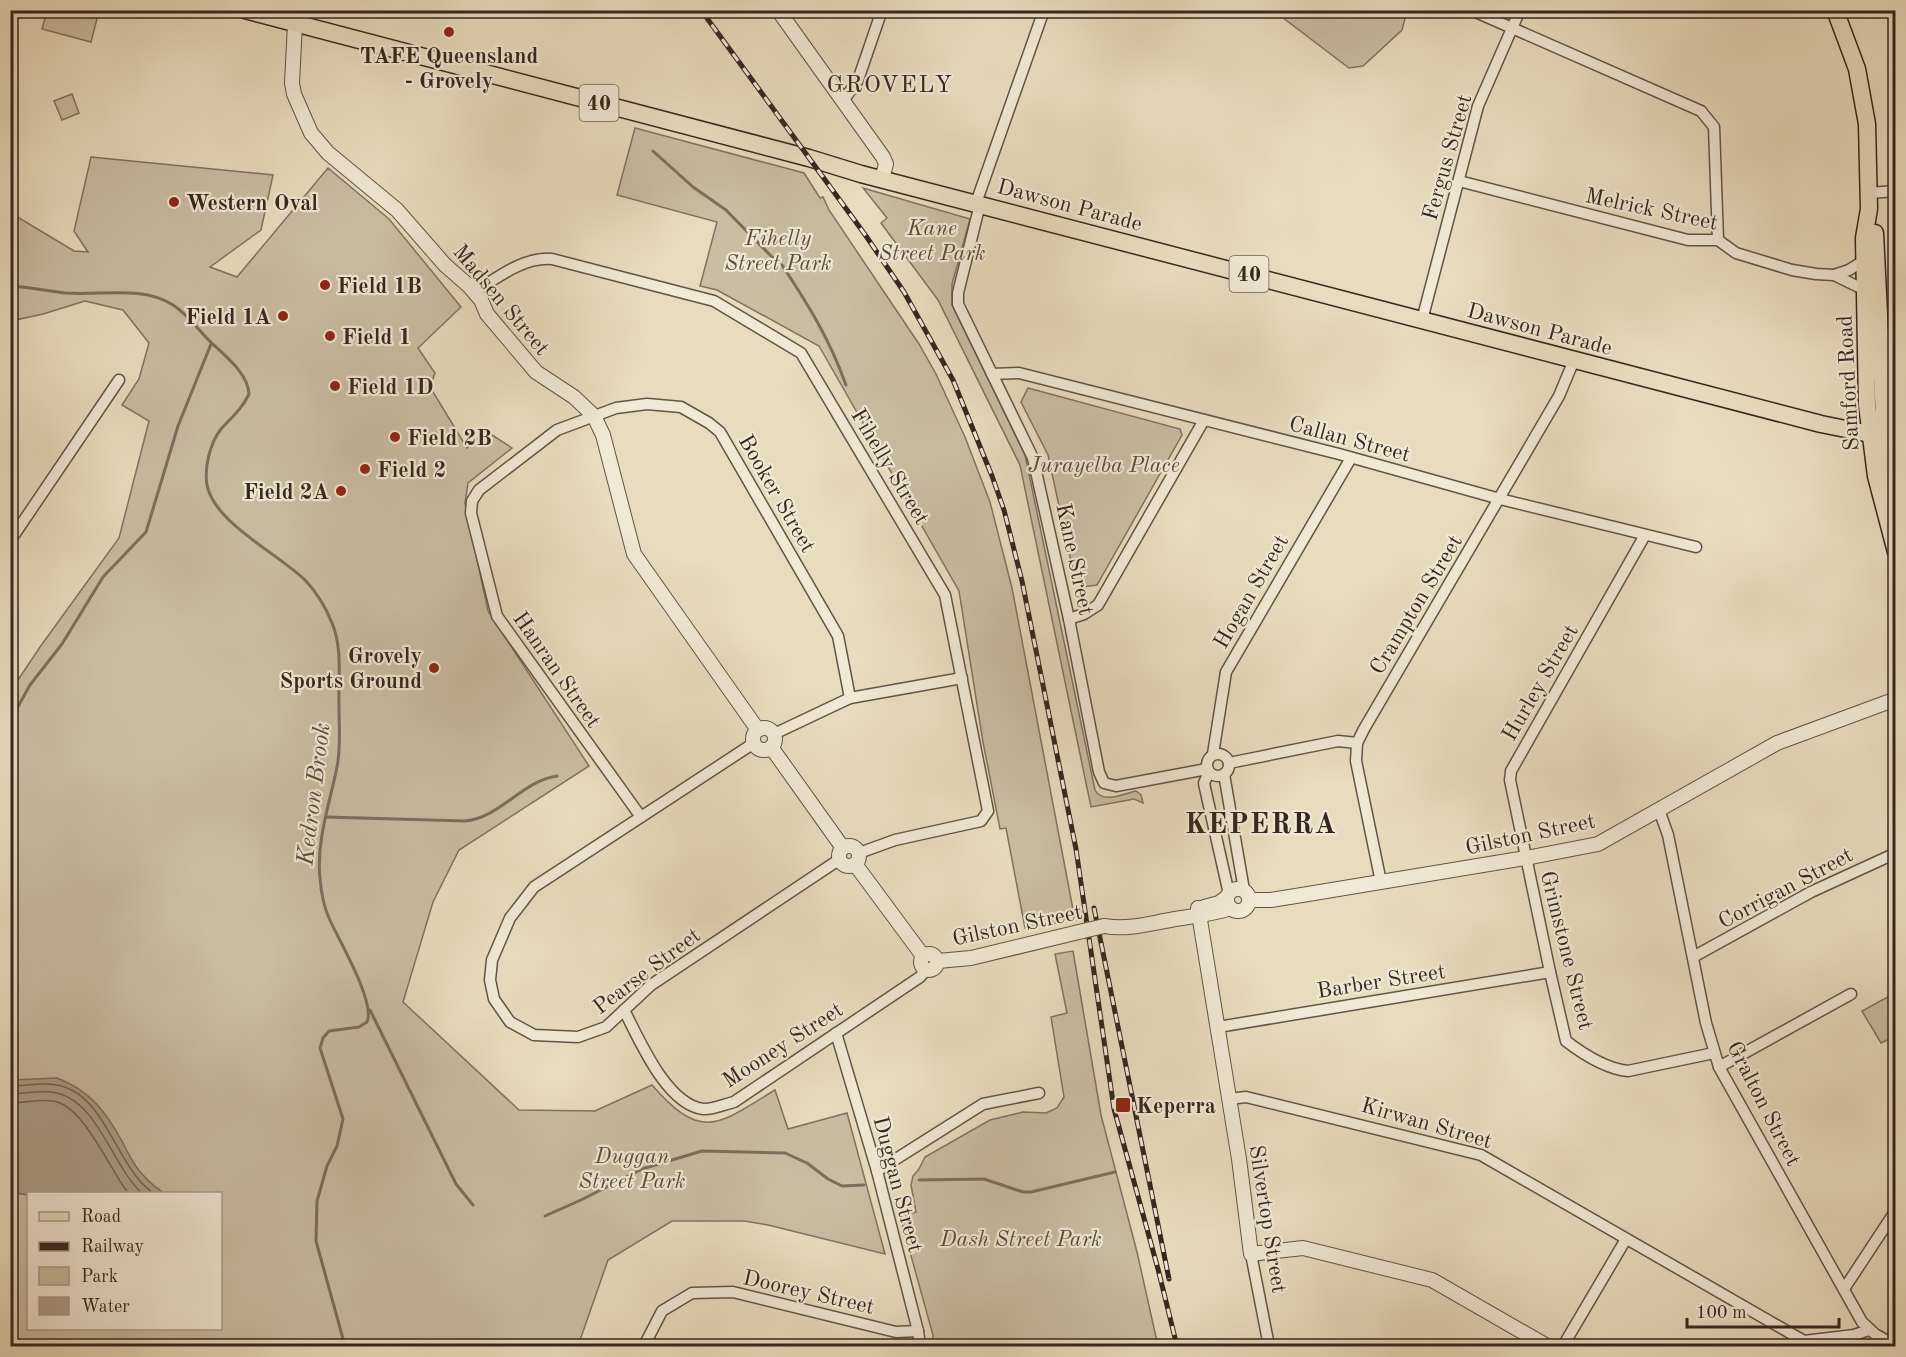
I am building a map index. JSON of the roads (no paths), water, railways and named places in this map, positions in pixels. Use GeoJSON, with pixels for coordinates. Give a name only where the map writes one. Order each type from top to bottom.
{"type":"FeatureCollection","features":[{"type":"Feature","properties":{"kind":"main road","name":"Dawson Parade"},"geometry":{"type":"LineString","coordinates":[[245,10],[1574,360],[1821,424],[1877,436]]}},
{"type":"Feature","properties":{"kind":"main road","name":"Samford Road"},"geometry":{"type":"LineString","coordinates":[[1835,10],[1862,89],[1867,124],[1869,201],[1875,227],[1876,476],[1896,552]]}},
{"type":"Feature","properties":{"kind":"main road","name":"Samford Road"},"geometry":{"type":"LineString","coordinates":[[1869,201],[1864,227],[1865,290],[1877,436],[1896,503]]}},
{"type":"Feature","properties":{"kind":"street"},"geometry":{"type":"LineString","coordinates":[[778,10],[884,157],[886,164],[882,179]]}},
{"type":"Feature","properties":{"kind":"street"},"geometry":{"type":"LineString","coordinates":[[843,101],[858,80],[882,10]]}},
{"type":"Feature","properties":{"kind":"street","name":"Kane Street"},"geometry":{"type":"LineString","coordinates":[[1044,10],[978,203],[958,293],[958,304],[1033,458],[1069,619],[1099,772],[1104,783],[1116,786],[1208,770]]}},
{"type":"Feature","properties":{"kind":"street"},"geometry":{"type":"LineString","coordinates":[[1471,10],[1701,111],[1714,127],[1718,240]]}},
{"type":"Feature","properties":{"kind":"street","name":"Fergus Street"},"geometry":{"type":"LineString","coordinates":[[1422,320],[1478,106],[1520,10]]}},
{"type":"Feature","properties":{"kind":"street","name":"Madsen Street"},"geometry":{"type":"LineString","coordinates":[[295,24],[292,83],[294,94],[311,133],[328,153],[397,210],[445,265],[475,292],[487,314],[536,372],[574,397],[594,416],[603,435],[634,554],[756,736]]}},
{"type":"Feature","properties":{"kind":"street","name":"Melrick Street"},"geometry":{"type":"LineString","coordinates":[[1459,181],[1688,240],[1718,240],[1736,253],[1792,270],[1834,274],[1849,270],[1865,260]]}},
{"type":"Feature","properties":{"kind":"street"},"geometry":{"type":"LineString","coordinates":[[1869,201],[1896,191]]}},
{"type":"Feature","properties":{"kind":"street","name":"Fihelly Street"},"geometry":{"type":"LineString","coordinates":[[475,292],[514,267],[541,258],[552,259],[714,301],[801,353],[942,589],[988,811],[981,820],[895,840],[857,859]]}},
{"type":"Feature","properties":{"kind":"street","name":"Melrick Street"},"geometry":{"type":"LineString","coordinates":[[1834,274],[1865,290]]}},
{"type":"Feature","properties":{"kind":"street","name":"Crampton Street"},"geometry":{"type":"LineString","coordinates":[[1357,743],[1559,396],[1574,360]]}},
{"type":"Feature","properties":{"kind":"street","name":"Callan Street"},"geometry":{"type":"LineString","coordinates":[[992,374],[1019,373],[1351,458],[1500,499],[1696,547]]}},
{"type":"Feature","properties":{"kind":"street"},"geometry":{"type":"LineString","coordinates":[[10,541],[119,380]]}},
{"type":"Feature","properties":{"kind":"street","name":"Booker Street"},"geometry":{"type":"LineString","coordinates":[[594,416],[633,405],[670,405],[681,407],[720,432],[838,636],[850,698]]}},
{"type":"Feature","properties":{"kind":"street","name":"Hanran Street"},"geometry":{"type":"LineString","coordinates":[[594,416],[557,430],[479,490],[472,501],[471,513],[497,616],[641,817]]}},
{"type":"Feature","properties":{"kind":"street"},"geometry":{"type":"LineString","coordinates":[[1069,619],[1084,614],[1098,605],[1204,420]]}},
{"type":"Feature","properties":{"kind":"street","name":"Hogan Street"},"geometry":{"type":"LineString","coordinates":[[1213,754],[1226,672],[1351,458]]}},
{"type":"Feature","properties":{"kind":"street","name":"Hurley Street"},"geometry":{"type":"LineString","coordinates":[[1526,858],[1510,780],[1511,771],[1645,535]]}},
{"type":"Feature","properties":{"kind":"street"},"geometry":{"type":"LineString","coordinates":[[929,962],[857,859],[854,847],[848,846],[842,854],[772,741],[766,728],[756,736],[760,749],[772,741],[850,698],[962,678]]}},
{"type":"Feature","properties":{"kind":"street","name":"Gilston Street"},"geometry":{"type":"LineString","coordinates":[[1247,895],[1271,900],[1598,844],[1777,743],[1896,699]]}},
{"type":"Feature","properties":{"kind":"street","name":"Pearse Street"},"geometry":{"type":"LineString","coordinates":[[756,736],[641,817],[534,887],[510,918],[492,960],[490,980],[494,999],[510,1022],[534,1035],[578,1037],[606,1027],[651,985],[842,854]]}},
{"type":"Feature","properties":{"kind":"street"},"geometry":{"type":"LineString","coordinates":[[1229,763],[1338,741],[1357,743],[1356,761],[1382,882]]}},
{"type":"Feature","properties":{"kind":"street"},"geometry":{"type":"LineString","coordinates":[[1208,770],[1218,776],[1224,774],[1229,763],[1223,755],[1213,754],[1208,759],[1208,770],[1204,783],[1229,900],[1241,911],[1247,907],[1247,895],[1224,774]]}},
{"type":"Feature","properties":{"kind":"street","name":"Gralton Street"},"geometry":{"type":"LineString","coordinates":[[1659,810],[1668,835],[1714,1053],[1719,1067],[1862,1322],[1869,1330],[1896,1346]]}},
{"type":"Feature","properties":{"kind":"street","name":"Corrigan Street"},"geometry":{"type":"LineString","coordinates":[[1694,957],[1811,892],[1896,853]]}},
{"type":"Feature","properties":{"kind":"street","name":"Grimstone Street"},"geometry":{"type":"LineString","coordinates":[[1526,858],[1564,1037],[1569,1043],[1603,1063],[1628,1071],[1714,1053]]}},
{"type":"Feature","properties":{"kind":"street"},"geometry":{"type":"LineString","coordinates":[[1229,900],[1237,888],[1247,895]]}},
{"type":"Feature","properties":{"kind":"street","name":"Gilston Street"},"geometry":{"type":"LineString","coordinates":[[929,962],[971,958],[1104,926],[1132,928],[1198,912],[1229,900]]}},
{"type":"Feature","properties":{"kind":"street"},"geometry":{"type":"LineString","coordinates":[[1198,912],[1230,1099]]}},
{"type":"Feature","properties":{"kind":"street","name":"Mooney Street"},"geometry":{"type":"LineString","coordinates":[[624,1010],[646,1055],[667,1087],[686,1101],[703,1109],[734,1102],[920,977],[929,962]]}},
{"type":"Feature","properties":{"kind":"street","name":"Barber Street"},"geometry":{"type":"LineString","coordinates":[[1218,1027],[1550,972]]}},
{"type":"Feature","properties":{"kind":"street"},"geometry":{"type":"LineString","coordinates":[[1719,1067],[1851,994]]}},
{"type":"Feature","properties":{"kind":"street","name":"Duggan Street"},"geometry":{"type":"LineString","coordinates":[[836,1033],[877,1172],[918,1331],[920,1347]]}},
{"type":"Feature","properties":{"kind":"street"},"geometry":{"type":"LineString","coordinates":[[877,1172],[983,1104],[1039,1093]]}},
{"type":"Feature","properties":{"kind":"street","name":"Kirwan Street"},"geometry":{"type":"LineString","coordinates":[[1230,1099],[1246,1097],[1481,1155],[1804,1341],[1854,1335],[1869,1330]]}},
{"type":"Feature","properties":{"kind":"street","name":"Silvertop Street"},"geometry":{"type":"LineString","coordinates":[[1230,1099],[1251,1254],[1269,1347]]}},
{"type":"Feature","properties":{"kind":"street"},"geometry":{"type":"LineString","coordinates":[[1844,1289],[1896,1210]]}},
{"type":"Feature","properties":{"kind":"street"},"geometry":{"type":"LineString","coordinates":[[1563,1347],[1626,1239]]}},
{"type":"Feature","properties":{"kind":"street"},"geometry":{"type":"LineString","coordinates":[[1251,1254],[1303,1248],[1432,1280],[1547,1347]]}},
{"type":"Feature","properties":{"kind":"street","name":"Doorey Street"},"geometry":{"type":"LineString","coordinates":[[644,1347],[662,1311],[692,1293],[733,1292],[896,1332],[918,1331]]}},
{"type":"Feature","properties":{"kind":"water"},"geometry":{"type":"Polygon","coordinates":[[[57,1078],[79,1089],[104,1112],[133,1162],[150,1182],[163,1192],[27,1192],[27,1195],[11,1192],[11,1080],[57,1078]]]}},
{"type":"Feature","properties":{"kind":"waterway"},"geometry":{"type":"LineString","coordinates":[[653,151],[693,187],[726,210],[774,259]]}},
{"type":"Feature","properties":{"kind":"waterway"},"geometry":{"type":"LineString","coordinates":[[782,265],[818,323],[846,385]]}},
{"type":"Feature","properties":{"kind":"waterway","name":"Kedron Brook"},"geometry":{"type":"LineString","coordinates":[[10,286],[78,294],[134,293],[161,299],[185,314],[232,362],[242,374],[249,394],[240,409],[221,429],[211,448],[206,478],[212,499],[234,525],[306,581],[330,617],[338,643],[340,738],[337,767],[324,822],[320,850],[320,878],[327,914],[355,970],[366,1000],[368,1013],[367,1022],[359,1027],[329,1031],[323,1038],[320,1048],[343,1119],[337,1146],[327,1166],[317,1201],[316,1241],[345,1346]]}},
{"type":"Feature","properties":{"kind":"waterway","name":"Kedron Brook"},"geometry":{"type":"LineString","coordinates":[[10,721],[30,685],[62,644],[103,577],[146,532],[178,426],[211,344]]}},
{"type":"Feature","properties":{"kind":"waterway"},"geometry":{"type":"LineString","coordinates":[[326,817],[465,821],[489,813],[544,779],[557,776]]}},
{"type":"Feature","properties":{"kind":"waterway"},"geometry":{"type":"LineString","coordinates":[[370,1010],[456,1184],[473,1205]]}},
{"type":"Feature","properties":{"kind":"waterway"},"geometry":{"type":"LineString","coordinates":[[545,1216],[642,1169],[702,1151],[785,1153],[807,1163],[828,1179],[842,1186],[864,1185]]}},
{"type":"Feature","properties":{"kind":"waterway"},"geometry":{"type":"LineString","coordinates":[[919,1180],[984,1179],[1023,1192],[1031,1192],[1115,1172]]}},
{"type":"Feature","properties":{"kind":"railway"},"geometry":{"type":"LineString","coordinates":[[701,10],[866,236],[904,292],[953,380],[992,476],[1004,510],[1022,581],[1076,849],[1114,1109],[1177,1346]]}},
{"type":"Feature","properties":{"kind":"railway"},"geometry":{"type":"LineString","coordinates":[[1094,908],[1169,1279]]}},
{"type":"Feature","properties":{"kind":"place","name":"TAFE Queensland - Grovely"},"geometry":{"type":"Point","coordinates":[449,32]}},
{"type":"Feature","properties":{"kind":"place","name":"Western Oval"},"geometry":{"type":"Point","coordinates":[174,202]}},
{"type":"Feature","properties":{"kind":"place","name":"Field 1B"},"geometry":{"type":"Point","coordinates":[325,285]}},
{"type":"Feature","properties":{"kind":"place","name":"Field 1A"},"geometry":{"type":"Point","coordinates":[283,316]}},
{"type":"Feature","properties":{"kind":"place","name":"Field 1"},"geometry":{"type":"Point","coordinates":[330,336]}},
{"type":"Feature","properties":{"kind":"place","name":"Field 1D"},"geometry":{"type":"Point","coordinates":[335,386]}},
{"type":"Feature","properties":{"kind":"place","name":"Field 2B"},"geometry":{"type":"Point","coordinates":[395,437]}},
{"type":"Feature","properties":{"kind":"place","name":"Field 2"},"geometry":{"type":"Point","coordinates":[365,469]}},
{"type":"Feature","properties":{"kind":"place","name":"Field 2A"},"geometry":{"type":"Point","coordinates":[341,491]}},
{"type":"Feature","properties":{"kind":"place","name":"Grovely Sports Ground"},"geometry":{"type":"Point","coordinates":[434,668]}},
{"type":"Feature","properties":{"kind":"place","name":"Keperra"},"geometry":{"type":"Point","coordinates":[1123,1105]}},
{"type":"Feature","properties":{"kind":"district","name":"GROVELY"},"geometry":{"type":"Point","coordinates":[890,84]}},
{"type":"Feature","properties":{"kind":"district","name":"KEPERRA"},"geometry":{"type":"Point","coordinates":[1261,823]}},
{"type":"Feature","properties":{"kind":"park label","name":"Kane Street Park"},"geometry":{"type":"Point","coordinates":[932,240]}},
{"type":"Feature","properties":{"kind":"park label","name":"Fihelly Street Park"},"geometry":{"type":"Point","coordinates":[778,250]}},
{"type":"Feature","properties":{"kind":"park label","name":"Jurayelba Place"},"geometry":{"type":"Point","coordinates":[1104,464]}},
{"type":"Feature","properties":{"kind":"park label","name":"Duggan Street Park"},"geometry":{"type":"Point","coordinates":[632,1168]}},
{"type":"Feature","properties":{"kind":"park label","name":"Dash Street Park"},"geometry":{"type":"Point","coordinates":[1021,1238]}}]}
